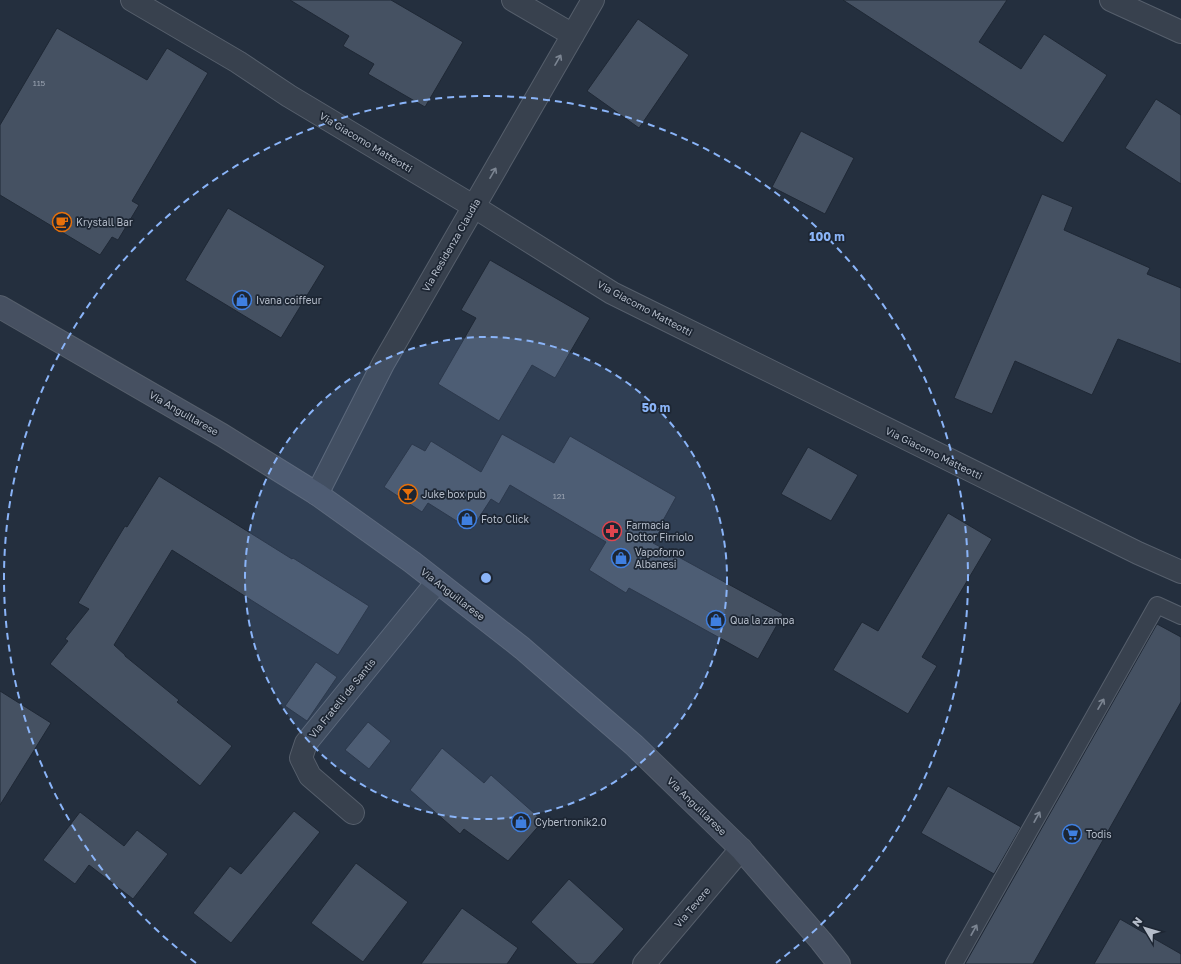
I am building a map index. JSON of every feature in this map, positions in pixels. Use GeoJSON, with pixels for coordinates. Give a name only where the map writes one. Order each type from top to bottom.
{"type":"FeatureCollection","features":[{"type":"Feature","properties":{"kind":"main road","name":"Via Anguillarese"},"geometry":{"type":"LineString","coordinates":[[0,307],[222,435],[317,494],[412,562],[522,648],[628,740],[741,849],[839,964]]}},
{"type":"Feature","properties":{"kind":"street","name":"Via Giacomo Matteotti"},"geometry":{"type":"LineString","coordinates":[[132,0],[238,62],[289,96],[473,206],[612,292],[1138,553],[1181,572]]}},
{"type":"Feature","properties":{"kind":"street"},"geometry":{"type":"LineString","coordinates":[[513,0],[573,35]]}},
{"type":"Feature","properties":{"kind":"street","name":"Via Residenza Claudia"},"geometry":{"type":"LineString","coordinates":[[317,494],[383,364],[593,0]]}},
{"type":"Feature","properties":{"kind":"street"},"geometry":{"type":"LineString","coordinates":[[1111,0],[1181,32]]}},
{"type":"Feature","properties":{"kind":"street","name":"Via Fratelli de Santis"},"geometry":{"type":"LineString","coordinates":[[353,812],[310,776],[301,758],[306,743],[437,582]]}},
{"type":"Feature","properties":{"kind":"street","name":"Via Tevere"},"geometry":{"type":"LineString","coordinates":[[644,964],[741,849]]}},
{"type":"Feature","properties":{"kind":"lane"},"geometry":{"type":"LineString","coordinates":[[954,964],[1157,605],[1181,616]]}},
{"type":"Feature","properties":{"kind":"building"},"geometry":{"type":"Polygon","coordinates":[[[290,0],[391,0],[463,42],[425,107],[368,74],[374,64],[343,46],[349,36],[290,0]]]}},
{"type":"Feature","properties":{"kind":"building"},"geometry":{"type":"Polygon","coordinates":[[[843,0],[1007,0],[979,42],[1021,69],[1044,34],[1107,75],[1063,143],[843,0]]]}},
{"type":"Feature","properties":{"kind":"building"},"geometry":{"type":"Polygon","coordinates":[[[638,19],[689,55],[639,128],[587,91],[638,19]]]}},
{"type":"Feature","properties":{"kind":"building"},"geometry":{"type":"Polygon","coordinates":[[[57,28],[147,80],[167,48],[208,73],[132,201],[139,205],[118,240],[112,237],[100,255],[0,195],[0,125],[57,28]]]}},
{"type":"Feature","properties":{"kind":"building"},"geometry":{"type":"Polygon","coordinates":[[[1156,99],[1181,115],[1181,184],[1125,148],[1156,99]]]}},
{"type":"Feature","properties":{"kind":"building"},"geometry":{"type":"Polygon","coordinates":[[[801,131],[854,158],[825,214],[772,187],[801,131]]]}},
{"type":"Feature","properties":{"kind":"building"},"geometry":{"type":"Polygon","coordinates":[[[1042,194],[1073,207],[1064,230],[1150,268],[1147,274],[1181,288],[1181,364],[1118,339],[1092,395],[1015,361],[992,414],[954,398],[1042,194]]]}},
{"type":"Feature","properties":{"kind":"building"},"geometry":{"type":"Polygon","coordinates":[[[228,208],[325,266],[281,338],[185,280],[228,208]]]}},
{"type":"Feature","properties":{"kind":"building"},"geometry":{"type":"Polygon","coordinates":[[[490,260],[590,318],[555,378],[532,365],[499,421],[438,384],[476,318],[461,310],[490,260]]]}},
{"type":"Feature","properties":{"kind":"building"},"geometry":{"type":"Polygon","coordinates":[[[502,434],[554,463],[570,436],[676,497],[660,526],[662,527],[653,543],[783,614],[758,659],[629,588],[626,593],[589,570],[606,542],[510,485],[499,504],[491,499],[471,530],[428,503],[422,512],[384,487],[412,444],[425,451],[431,441],[481,472],[502,434]]]}},
{"type":"Feature","properties":{"kind":"building"},"geometry":{"type":"Polygon","coordinates":[[[808,447],[858,475],[831,521],[781,494],[808,447]]]}},
{"type":"Feature","properties":{"kind":"building"},"geometry":{"type":"Polygon","coordinates":[[[159,476],[369,606],[338,655],[172,550],[114,645],[125,656],[179,700],[177,702],[232,746],[200,786],[50,664],[68,641],[65,639],[89,609],[78,603],[125,526],[127,527],[159,476]]]}},
{"type":"Feature","properties":{"kind":"building"},"geometry":{"type":"Polygon","coordinates":[[[948,513],[992,539],[922,657],[937,666],[908,714],[833,670],[862,622],[878,631],[948,513]]]}},
{"type":"Feature","properties":{"kind":"building","name":"Todis"},"geometry":{"type":"Polygon","coordinates":[[[1157,624],[1181,637],[1181,702],[1033,964],[965,964],[1157,624]]]}},
{"type":"Feature","properties":{"kind":"building"},"geometry":{"type":"Polygon","coordinates":[[[316,662],[337,677],[307,721],[285,706],[316,662]]]}},
{"type":"Feature","properties":{"kind":"building"},"geometry":{"type":"Polygon","coordinates":[[[0,691],[51,723],[0,805],[0,691]]]}},
{"type":"Feature","properties":{"kind":"building"},"geometry":{"type":"Polygon","coordinates":[[[368,722],[391,741],[369,769],[345,750],[368,722]]]}},
{"type":"Feature","properties":{"kind":"building"},"geometry":{"type":"Polygon","coordinates":[[[442,748],[484,783],[491,775],[543,821],[508,861],[464,829],[460,834],[410,790],[442,748]]]}},
{"type":"Feature","properties":{"kind":"building"},"geometry":{"type":"Polygon","coordinates":[[[948,786],[1021,827],[994,874],[921,833],[948,786]]]}},
{"type":"Feature","properties":{"kind":"building"},"geometry":{"type":"Polygon","coordinates":[[[294,811],[320,832],[231,943],[193,913],[230,866],[241,874],[294,811]]]}},
{"type":"Feature","properties":{"kind":"building"},"geometry":{"type":"Polygon","coordinates":[[[80,812],[124,846],[137,830],[168,854],[133,899],[89,865],[75,884],[43,860],[80,812]]]}},
{"type":"Feature","properties":{"kind":"building"},"geometry":{"type":"Polygon","coordinates":[[[356,863],[408,902],[363,962],[311,923],[356,863]]]}},
{"type":"Feature","properties":{"kind":"building"},"geometry":{"type":"Polygon","coordinates":[[[569,879],[624,929],[593,964],[577,964],[531,922],[569,879]]]}},
{"type":"Feature","properties":{"kind":"building"},"geometry":{"type":"Polygon","coordinates":[[[462,908],[518,948],[507,964],[421,964],[462,908]]]}},
{"type":"Feature","properties":{"kind":"building"},"geometry":{"type":"Polygon","coordinates":[[[1120,919],[1181,954],[1181,964],[1094,964],[1120,919]]]}},
{"type":"Feature","properties":{"kind":"place","name":"Krystall Bar"},"geometry":{"type":"Point","coordinates":[62,222]}},
{"type":"Feature","properties":{"kind":"place","name":"Ivana coiffeur"},"geometry":{"type":"Point","coordinates":[242,300]}},
{"type":"Feature","properties":{"kind":"place","name":"Juke box pub"},"geometry":{"type":"Point","coordinates":[408,494]}},
{"type":"Feature","properties":{"kind":"place","name":"Foto Click"},"geometry":{"type":"Point","coordinates":[467,519]}},
{"type":"Feature","properties":{"kind":"place","name":"Farmacia Dottor Firriolo"},"geometry":{"type":"Point","coordinates":[612,531]}},
{"type":"Feature","properties":{"kind":"place","name":"Vapoforno Albanesi"},"geometry":{"type":"Point","coordinates":[621,558]}},
{"type":"Feature","properties":{"kind":"place","name":"Qua la zampa"},"geometry":{"type":"Point","coordinates":[716,620]}},
{"type":"Feature","properties":{"kind":"place","name":"Cybertronik2.0"},"geometry":{"type":"Point","coordinates":[521,822]}},
{"type":"Feature","properties":{"kind":"place","name":"Todis"},"geometry":{"type":"Point","coordinates":[1072,834]}}]}
